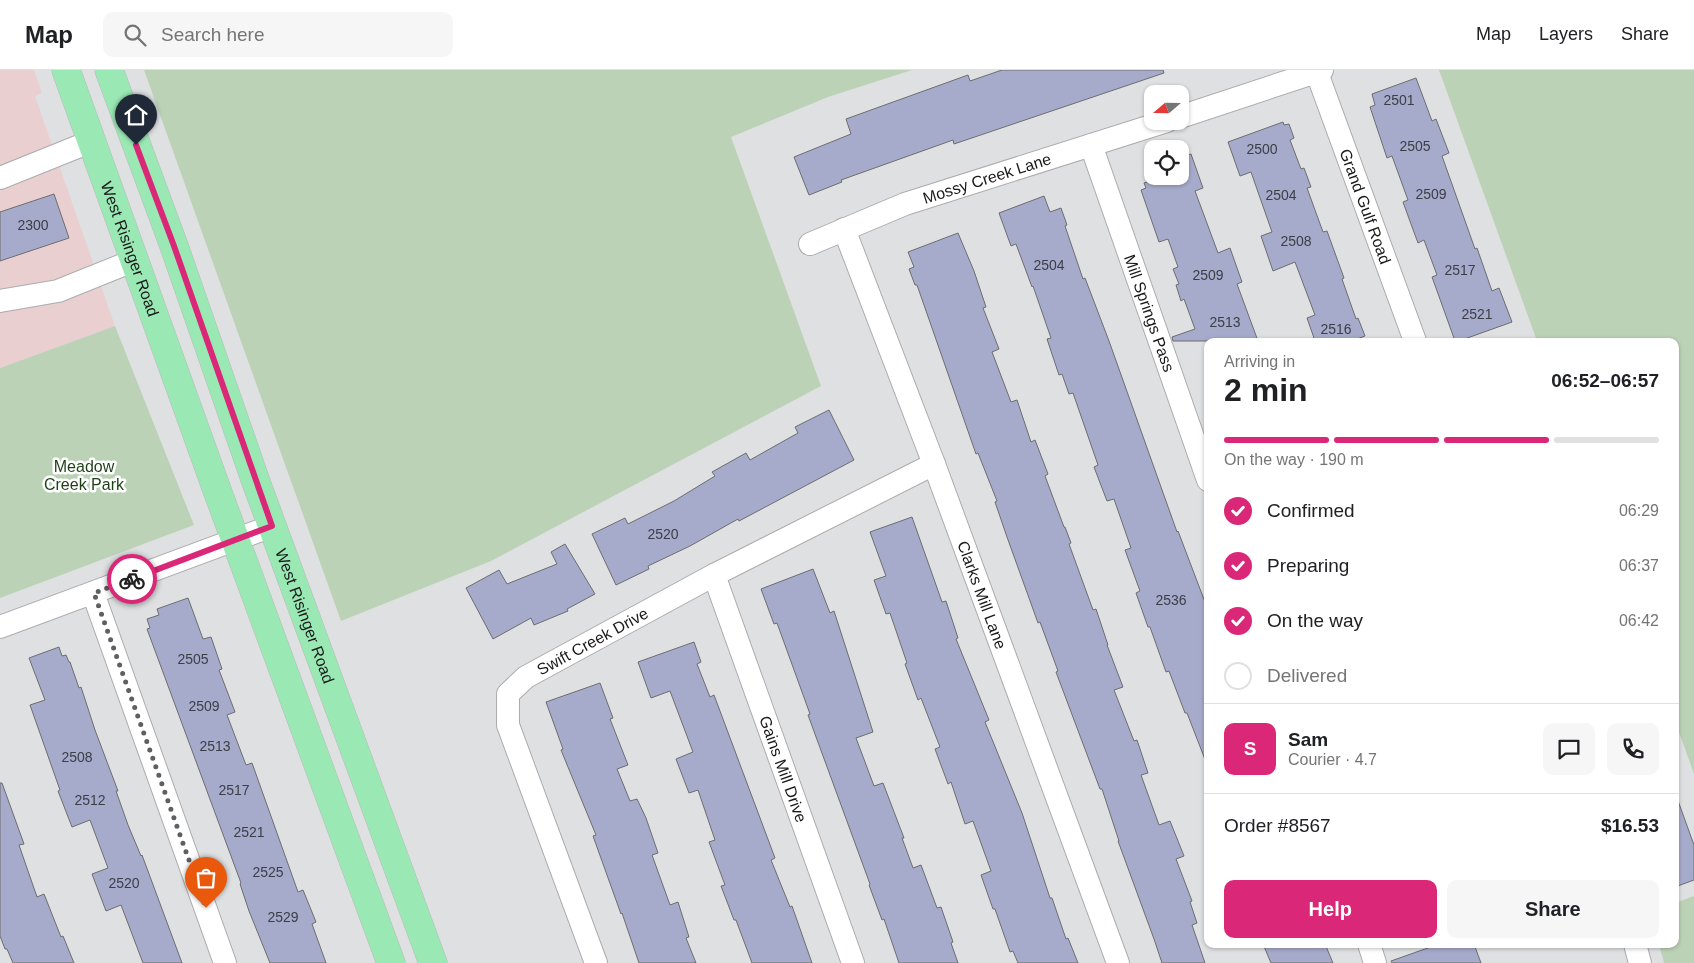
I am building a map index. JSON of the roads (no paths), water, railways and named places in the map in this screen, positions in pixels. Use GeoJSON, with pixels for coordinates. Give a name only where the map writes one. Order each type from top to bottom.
{"type":"FeatureCollection","features":[{"type":"Feature","properties":{"kind":"main road","name":"West Risinger Road"},"geometry":{"type":"LineString","coordinates":[[66,70],[235,540],[391,963]]}},
{"type":"Feature","properties":{"kind":"main road","name":"West Risinger Road"},"geometry":{"type":"LineString","coordinates":[[109,70],[174,246],[272,526],[433,963]]}},
{"type":"Feature","properties":{"kind":"main road"},"geometry":{"type":"LineString","coordinates":[[92,142],[113,142],[126,150],[140,175],[177,284],[183,296],[194,306]]}},
{"type":"Feature","properties":{"kind":"street"},"geometry":{"type":"LineString","coordinates":[[1189,114],[1320,71]]}},
{"type":"Feature","properties":{"kind":"street","name":"Grand Gulf Road"},"geometry":{"type":"LineString","coordinates":[[1320,71],[1414,338]]}},
{"type":"Feature","properties":{"kind":"street","name":"Mossy Creek Lane"},"geometry":{"type":"LineString","coordinates":[[810,244],[905,204],[1144,129]]}},
{"type":"Feature","properties":{"kind":"street"},"geometry":{"type":"LineString","coordinates":[[0,178],[92,142]]}},
{"type":"Feature","properties":{"kind":"street","name":"Mill Springs Pass"},"geometry":{"type":"LineString","coordinates":[[1092,146],[1204,468]]}},
{"type":"Feature","properties":{"kind":"street","name":"Clarks Mill Lane"},"geometry":{"type":"LineString","coordinates":[[844,229],[934,464],[1118,963]]}},
{"type":"Feature","properties":{"kind":"street"},"geometry":{"type":"LineString","coordinates":[[0,301],[58,291],[135,260]]}},
{"type":"Feature","properties":{"kind":"street","name":"Swift Creek Drive"},"geometry":{"type":"LineString","coordinates":[[596,963],[508,725],[508,694],[526,677],[714,575],[934,464]]}},
{"type":"Feature","properties":{"kind":"street"},"geometry":{"type":"LineString","coordinates":[[0,626],[272,526]]}},
{"type":"Feature","properties":{"kind":"street","name":"Gains Mill Drive"},"geometry":{"type":"LineString","coordinates":[[714,575],[853,963]]}},
{"type":"Feature","properties":{"kind":"street"},"geometry":{"type":"LineString","coordinates":[[94,593],[226,963]]}},
{"type":"Feature","properties":{"kind":"street"},"geometry":{"type":"LineString","coordinates":[[1370,948],[1375,963]]}},
{"type":"Feature","properties":{"kind":"street"},"geometry":{"type":"LineString","coordinates":[[1636,948],[1640,963]]}},
{"type":"Feature","properties":{"kind":"park label","name":"Meadow Creek Park"},"geometry":{"type":"Point","coordinates":[84,475]}}]}
